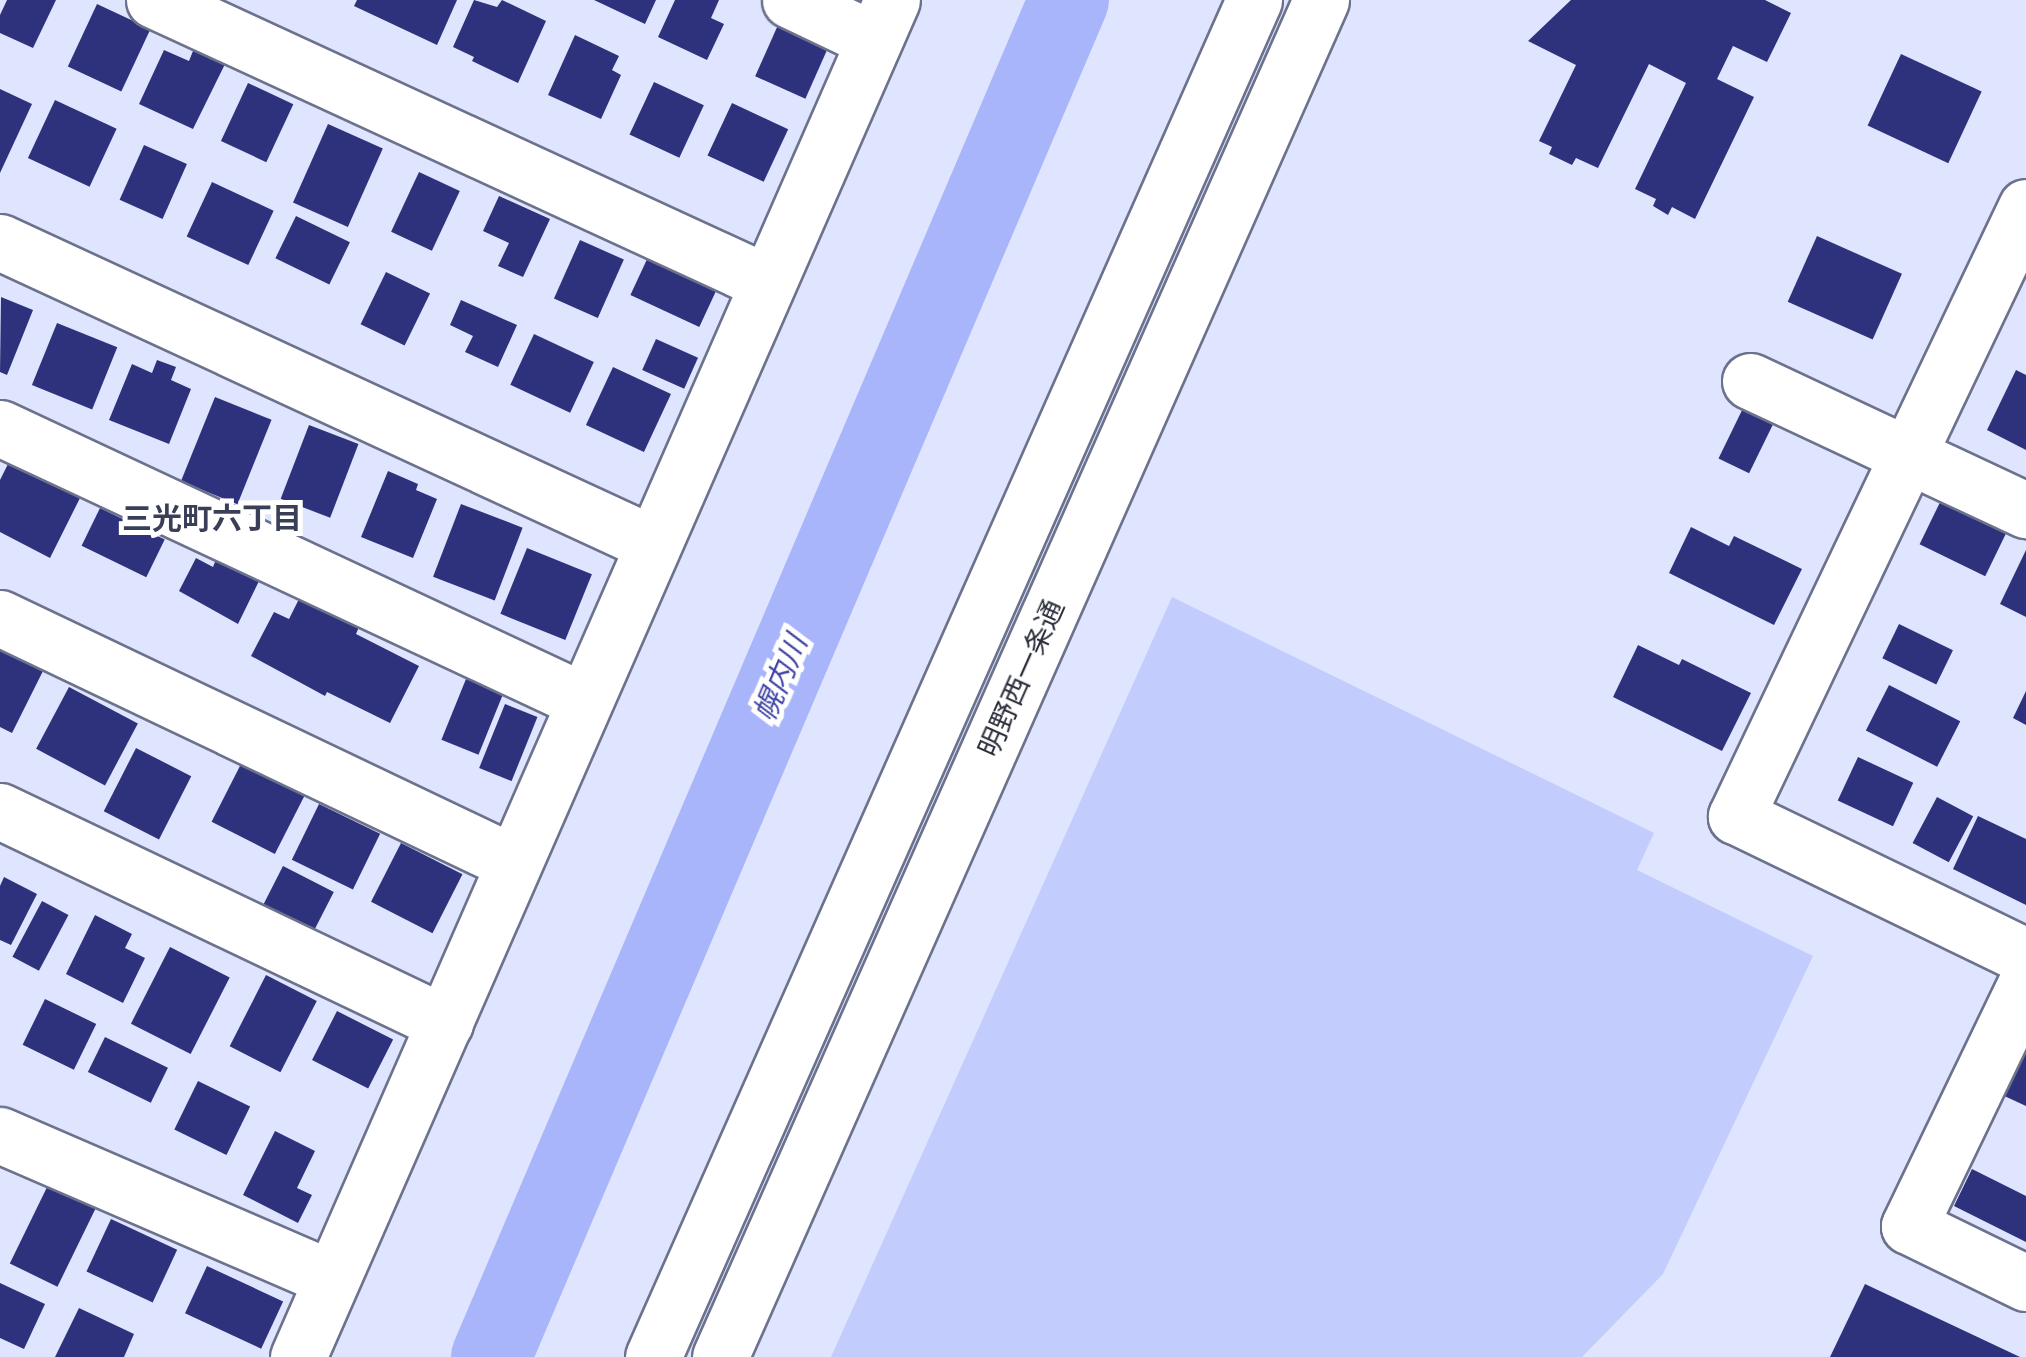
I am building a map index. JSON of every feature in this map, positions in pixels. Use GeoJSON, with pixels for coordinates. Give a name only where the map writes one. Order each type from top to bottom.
{"type":"FeatureCollection","features":[{"type":"Feature","properties":{"kind":"street"},"geometry":{"type":"LineString","coordinates":[[154,0],[766,282]]}},
{"type":"Feature","properties":{"kind":"street"},"geometry":{"type":"LineString","coordinates":[[298,1357],[883,20],[790,0]]}},
{"type":"Feature","properties":{"kind":"street"},"geometry":{"type":"LineString","coordinates":[[653,1357],[1254,0]]}},
{"type":"Feature","properties":{"kind":"street","name":"明野西一条通"},"geometry":{"type":"LineString","coordinates":[[720,1357],[1322,0]]}},
{"type":"Feature","properties":{"kind":"street"},"geometry":{"type":"LineString","coordinates":[[2026,207],[1736,816],[2026,956]]}},
{"type":"Feature","properties":{"kind":"street"},"geometry":{"type":"LineString","coordinates":[[0,242],[653,544]]}},
{"type":"Feature","properties":{"kind":"street"},"geometry":{"type":"LineString","coordinates":[[1750,380],[2026,510]]}},
{"type":"Feature","properties":{"kind":"street"},"geometry":{"type":"LineString","coordinates":[[0,428],[584,701]]}},
{"type":"Feature","properties":{"kind":"street"},"geometry":{"type":"LineString","coordinates":[[0,618],[514,863]]}},
{"type":"Feature","properties":{"kind":"street"},"geometry":{"type":"LineString","coordinates":[[0,811],[445,1023]]}},
{"type":"Feature","properties":{"kind":"street"},"geometry":{"type":"LineString","coordinates":[[2026,983],[1909,1226],[2026,1283]]}},
{"type":"Feature","properties":{"kind":"street"},"geometry":{"type":"LineString","coordinates":[[0,1135],[331,1278]]}},
{"type":"Feature","properties":{"kind":"shaded area"},"geometry":{"type":"Polygon","coordinates":[[[1172,597],[1654,833],[1637,870],[1813,956],[1663,1274],[1582,1357],[831,1357],[1172,597]]]}},
{"type":"Feature","properties":{"kind":"building"},"geometry":{"type":"Polygon","coordinates":[[[7,0],[56,0],[33,48],[0,33],[0,15],[7,0]]]}},
{"type":"Feature","properties":{"kind":"building"},"geometry":{"type":"Polygon","coordinates":[[[357,0],[457,0],[437,45],[354,6],[357,0]]]}},
{"type":"Feature","properties":{"kind":"building"},"geometry":{"type":"Polygon","coordinates":[[[474,0],[497,7],[502,0],[546,21],[518,83],[472,61],[474,57],[453,47],[474,0]]]}},
{"type":"Feature","properties":{"kind":"building"},"geometry":{"type":"Polygon","coordinates":[[[594,0],[656,0],[645,24],[594,0]]]}},
{"type":"Feature","properties":{"kind":"building"},"geometry":{"type":"Polygon","coordinates":[[[675,0],[719,0],[711,18],[724,24],[707,60],[658,37],[675,0]]]}},
{"type":"Feature","properties":{"kind":"building"},"geometry":{"type":"Polygon","coordinates":[[[1571,0],[1765,0],[1791,13],[1767,62],[1733,46],[1717,79],[1754,97],[1695,219],[1672,207],[1668,215],[1653,206],[1656,199],[1635,189],[1686,83],[1649,64],[1598,168],[1576,158],[1572,165],[1549,154],[1552,147],[1539,141],[1576,65],[1528,41],[1571,0]]]}},
{"type":"Feature","properties":{"kind":"building"},"geometry":{"type":"Polygon","coordinates":[[[97,4],[150,29],[121,91],[68,67],[97,4]]]}},
{"type":"Feature","properties":{"kind":"building"},"geometry":{"type":"Polygon","coordinates":[[[782,16],[832,38],[805,99],[755,76],[782,16]]]}},
{"type":"Feature","properties":{"kind":"building"},"geometry":{"type":"Polygon","coordinates":[[[575,35],[619,56],[612,70],[621,75],[601,119],[548,95],[575,35]]]}},
{"type":"Feature","properties":{"kind":"building"},"geometry":{"type":"Polygon","coordinates":[[[195,46],[227,60],[193,129],[139,104],[164,50],[189,61],[195,46]]]}},
{"type":"Feature","properties":{"kind":"building"},"geometry":{"type":"Polygon","coordinates":[[[1901,54],[1982,92],[1948,163],[1868,126],[1901,54]]]}},
{"type":"Feature","properties":{"kind":"building"},"geometry":{"type":"Polygon","coordinates":[[[654,82],[704,105],[679,158],[629,135],[654,82]]]}},
{"type":"Feature","properties":{"kind":"building"},"geometry":{"type":"Polygon","coordinates":[[[248,83],[293,104],[266,162],[221,141],[248,83]]]}},
{"type":"Feature","properties":{"kind":"building"},"geometry":{"type":"Polygon","coordinates":[[[0,89],[32,104],[0,173],[0,89]]]}},
{"type":"Feature","properties":{"kind":"building"},"geometry":{"type":"Polygon","coordinates":[[[55,100],[117,129],[90,187],[28,158],[55,100]]]}},
{"type":"Feature","properties":{"kind":"building"},"geometry":{"type":"Polygon","coordinates":[[[732,103],[788,129],[764,182],[707,156],[732,103]]]}},
{"type":"Feature","properties":{"kind":"building"},"geometry":{"type":"Polygon","coordinates":[[[328,124],[383,148],[348,227],[293,203],[328,124]]]}},
{"type":"Feature","properties":{"kind":"building"},"geometry":{"type":"Polygon","coordinates":[[[144,145],[187,164],[163,219],[120,200],[144,145]]]}},
{"type":"Feature","properties":{"kind":"building"},"geometry":{"type":"Polygon","coordinates":[[[419,172],[460,191],[432,251],[391,232],[419,172]]]}},
{"type":"Feature","properties":{"kind":"building"},"geometry":{"type":"Polygon","coordinates":[[[212,182],[274,211],[248,265],[187,236],[212,182]]]}},
{"type":"Feature","properties":{"kind":"building"},"geometry":{"type":"Polygon","coordinates":[[[499,196],[550,219],[523,277],[498,266],[509,243],[483,231],[499,196]]]}},
{"type":"Feature","properties":{"kind":"building"},"geometry":{"type":"Polygon","coordinates":[[[296,216],[350,242],[329,285],[275,258],[296,216]]]}},
{"type":"Feature","properties":{"kind":"building"},"geometry":{"type":"Polygon","coordinates":[[[1817,236],[1902,274],[1873,340],[1788,302],[1817,236]]]}},
{"type":"Feature","properties":{"kind":"building"},"geometry":{"type":"Polygon","coordinates":[[[580,240],[624,260],[598,318],[554,298],[580,240]]]}},
{"type":"Feature","properties":{"kind":"building"},"geometry":{"type":"Polygon","coordinates":[[[649,255],[718,287],[699,327],[630,295],[649,255]]]}},
{"type":"Feature","properties":{"kind":"building"},"geometry":{"type":"Polygon","coordinates":[[[386,272],[430,293],[405,346],[361,324],[386,272]]]}},
{"type":"Feature","properties":{"kind":"building"},"geometry":{"type":"Polygon","coordinates":[[[1,297],[33,310],[7,375],[0,372],[1,297]]]}},
{"type":"Feature","properties":{"kind":"building"},"geometry":{"type":"Polygon","coordinates":[[[461,300],[517,325],[498,367],[465,352],[473,336],[450,325],[461,300]]]}},
{"type":"Feature","properties":{"kind":"building"},"geometry":{"type":"Polygon","coordinates":[[[57,323],[117,347],[92,409],[32,385],[57,323]]]}},
{"type":"Feature","properties":{"kind":"building"},"geometry":{"type":"Polygon","coordinates":[[[534,334],[594,362],[570,413],[510,385],[534,334]]]}},
{"type":"Feature","properties":{"kind":"building"},"geometry":{"type":"Polygon","coordinates":[[[656,339],[698,358],[684,389],[642,370],[656,339]]]}},
{"type":"Feature","properties":{"kind":"building"},"geometry":{"type":"Polygon","coordinates":[[[157,360],[176,367],[171,380],[191,389],[169,444],[109,420],[132,364],[152,373],[157,360]]]}},
{"type":"Feature","properties":{"kind":"building"},"geometry":{"type":"Polygon","coordinates":[[[613,367],[671,394],[644,452],[586,425],[613,367]]]}},
{"type":"Feature","properties":{"kind":"building"},"geometry":{"type":"Polygon","coordinates":[[[2016,370],[2026,375],[2026,450],[1987,430],[2016,370]]]}},
{"type":"Feature","properties":{"kind":"building"},"geometry":{"type":"Polygon","coordinates":[[[215,397],[272,420],[237,504],[181,481],[215,397]]]}},
{"type":"Feature","properties":{"kind":"building"},"geometry":{"type":"Polygon","coordinates":[[[1747,400],[1778,415],[1749,473],[1719,458],[1747,400]]]}},
{"type":"Feature","properties":{"kind":"building"},"geometry":{"type":"Polygon","coordinates":[[[309,425],[358,444],[330,518],[281,499],[309,425]]]}},
{"type":"Feature","properties":{"kind":"building"},"geometry":{"type":"Polygon","coordinates":[[[11,458],[82,494],[50,558],[0,532],[0,480],[11,458]]]}},
{"type":"Feature","properties":{"kind":"building"},"geometry":{"type":"Polygon","coordinates":[[[388,471],[418,484],[416,490],[437,499],[413,558],[361,537],[388,471]]]}},
{"type":"Feature","properties":{"kind":"building"},"geometry":{"type":"Polygon","coordinates":[[[1945,492],[2011,524],[1985,576],[1920,544],[1945,492]]]}},
{"type":"Feature","properties":{"kind":"building"},"geometry":{"type":"Polygon","coordinates":[[[461,504],[523,528],[495,600],[433,577],[461,504]]]}},
{"type":"Feature","properties":{"kind":"building"},"geometry":{"type":"Polygon","coordinates":[[[100,508],[165,540],[146,577],[82,546],[100,508]]]}},
{"type":"Feature","properties":{"kind":"building"},"geometry":{"type":"Polygon","coordinates":[[[1691,527],[1729,546],[1734,536],[1802,569],[1774,625],[1669,573],[1691,527]]]}},
{"type":"Feature","properties":{"kind":"building"},"geometry":{"type":"Polygon","coordinates":[[[527,548],[592,574],[565,640],[500,614],[527,548]]]}},
{"type":"Feature","properties":{"kind":"building"},"geometry":{"type":"Polygon","coordinates":[[[2026,550],[2026,617],[2000,604],[2026,550]]]}},
{"type":"Feature","properties":{"kind":"building"},"geometry":{"type":"Polygon","coordinates":[[[217,557],[260,579],[238,624],[179,591],[196,558],[213,567],[217,557]]]}},
{"type":"Feature","properties":{"kind":"building"},"geometry":{"type":"Polygon","coordinates":[[[300,597],[359,627],[356,634],[419,666],[390,723],[327,692],[325,696],[251,656],[274,612],[289,619],[300,597]]]}},
{"type":"Feature","properties":{"kind":"building"},"geometry":{"type":"Polygon","coordinates":[[[1899,624],[1953,650],[1936,684],[1882,658],[1899,624]]]}},
{"type":"Feature","properties":{"kind":"building"},"geometry":{"type":"Polygon","coordinates":[[[0,645],[45,667],[12,733],[0,727],[0,645]]]}},
{"type":"Feature","properties":{"kind":"building"},"geometry":{"type":"Polygon","coordinates":[[[1638,645],[1679,665],[1682,659],[1751,693],[1722,751],[1613,697],[1638,645]]]}},
{"type":"Feature","properties":{"kind":"building"},"geometry":{"type":"Polygon","coordinates":[[[468,674],[505,689],[478,755],[441,740],[468,674]]]}},
{"type":"Feature","properties":{"kind":"building"},"geometry":{"type":"Polygon","coordinates":[[[1889,685],[1960,721],[1937,767],[1866,730],[1889,685]]]}},
{"type":"Feature","properties":{"kind":"building"},"geometry":{"type":"Polygon","coordinates":[[[69,687],[138,724],[105,785],[36,749],[69,687]]]}},
{"type":"Feature","properties":{"kind":"building"},"geometry":{"type":"Polygon","coordinates":[[[2026,691],[2026,725],[2013,718],[2026,691]]]}},
{"type":"Feature","properties":{"kind":"building"},"geometry":{"type":"Polygon","coordinates":[[[505,704],[537,717],[512,781],[479,768],[505,704]]]}},
{"type":"Feature","properties":{"kind":"building"},"geometry":{"type":"Polygon","coordinates":[[[136,748],[191,776],[159,839],[104,811],[136,748]]]}},
{"type":"Feature","properties":{"kind":"building"},"geometry":{"type":"Polygon","coordinates":[[[1858,757],[1913,783],[1893,826],[1838,801],[1858,757]]]}},
{"type":"Feature","properties":{"kind":"building"},"geometry":{"type":"Polygon","coordinates":[[[242,762],[305,794],[275,854],[212,822],[242,762]]]}},
{"type":"Feature","properties":{"kind":"building"},"geometry":{"type":"Polygon","coordinates":[[[1937,797],[1973,816],[1949,862],[1913,843],[1937,797]]]}},
{"type":"Feature","properties":{"kind":"building"},"geometry":{"type":"Polygon","coordinates":[[[319,804],[380,834],[353,890],[292,860],[319,804]]]}},
{"type":"Feature","properties":{"kind":"building"},"geometry":{"type":"Polygon","coordinates":[[[1978,816],[2026,839],[2026,905],[1953,869],[1978,816]]]}},
{"type":"Feature","properties":{"kind":"building"},"geometry":{"type":"Polygon","coordinates":[[[401,843],[462,874],[433,933],[371,902],[401,843]]]}},
{"type":"Feature","properties":{"kind":"building"},"geometry":{"type":"Polygon","coordinates":[[[283,866],[334,892],[310,939],[259,913],[283,866]]]}},
{"type":"Feature","properties":{"kind":"building"},"geometry":{"type":"Polygon","coordinates":[[[4,877],[37,894],[11,945],[0,940],[0,886],[4,877]]]}},
{"type":"Feature","properties":{"kind":"building"},"geometry":{"type":"Polygon","coordinates":[[[42,901],[68,915],[39,971],[12,957],[42,901]]]}},
{"type":"Feature","properties":{"kind":"building"},"geometry":{"type":"Polygon","coordinates":[[[95,915],[132,934],[125,948],[145,958],[123,1003],[66,974],[95,915]]]}},
{"type":"Feature","properties":{"kind":"building"},"geometry":{"type":"Polygon","coordinates":[[[170,947],[230,977],[191,1054],[131,1024],[170,947]]]}},
{"type":"Feature","properties":{"kind":"building"},"geometry":{"type":"Polygon","coordinates":[[[266,975],[317,1001],[280,1072],[230,1046],[266,975]]]}},
{"type":"Feature","properties":{"kind":"building"},"geometry":{"type":"Polygon","coordinates":[[[45,999],[96,1024],[74,1070],[23,1045],[45,999]]]}},
{"type":"Feature","properties":{"kind":"building"},"geometry":{"type":"Polygon","coordinates":[[[337,1011],[393,1040],[368,1089],[312,1060],[337,1011]]]}},
{"type":"Feature","properties":{"kind":"building"},"geometry":{"type":"Polygon","coordinates":[[[105,1037],[168,1068],[151,1103],[88,1072],[105,1037]]]}},
{"type":"Feature","properties":{"kind":"building"},"geometry":{"type":"Polygon","coordinates":[[[2026,1041],[2026,1106],[2000,1094],[2026,1041]]]}},
{"type":"Feature","properties":{"kind":"building"},"geometry":{"type":"Polygon","coordinates":[[[198,1081],[250,1106],[226,1155],[174,1130],[198,1081]]]}},
{"type":"Feature","properties":{"kind":"building"},"geometry":{"type":"Polygon","coordinates":[[[275,1131],[315,1151],[297,1188],[312,1195],[298,1223],[243,1195],[275,1131]]]}},
{"type":"Feature","properties":{"kind":"building"},"geometry":{"type":"Polygon","coordinates":[[[1972,1169],[2026,1196],[2026,1242],[1954,1206],[1972,1169]]]}},
{"type":"Feature","properties":{"kind":"building"},"geometry":{"type":"Polygon","coordinates":[[[51,1179],[99,1202],[57,1287],[10,1263],[51,1179]]]}},
{"type":"Feature","properties":{"kind":"building"},"geometry":{"type":"Polygon","coordinates":[[[111,1219],[177,1250],[153,1302],[86,1272],[111,1219]]]}},
{"type":"Feature","properties":{"kind":"building"},"geometry":{"type":"Polygon","coordinates":[[[207,1266],[283,1301],[261,1349],[185,1313],[207,1266]]]}},
{"type":"Feature","properties":{"kind":"building"},"geometry":{"type":"Polygon","coordinates":[[[0,1283],[45,1304],[24,1349],[0,1338],[0,1283]]]}},
{"type":"Feature","properties":{"kind":"building"},"geometry":{"type":"Polygon","coordinates":[[[1865,1284],[2020,1357],[1830,1357],[1865,1284]]]}},
{"type":"Feature","properties":{"kind":"building"},"geometry":{"type":"Polygon","coordinates":[[[79,1308],[134,1334],[124,1357],[55,1357],[79,1308]]]}},
{"type":"Feature","properties":{"kind":"waterway","name":"幌内川"},"geometry":{"type":"LineString","coordinates":[[491,1357],[1069,0]]}},
{"type":"Feature","properties":{"kind":"district","name":"三光町六丁目"},"geometry":{"type":"Point","coordinates":[212,518]}}]}
